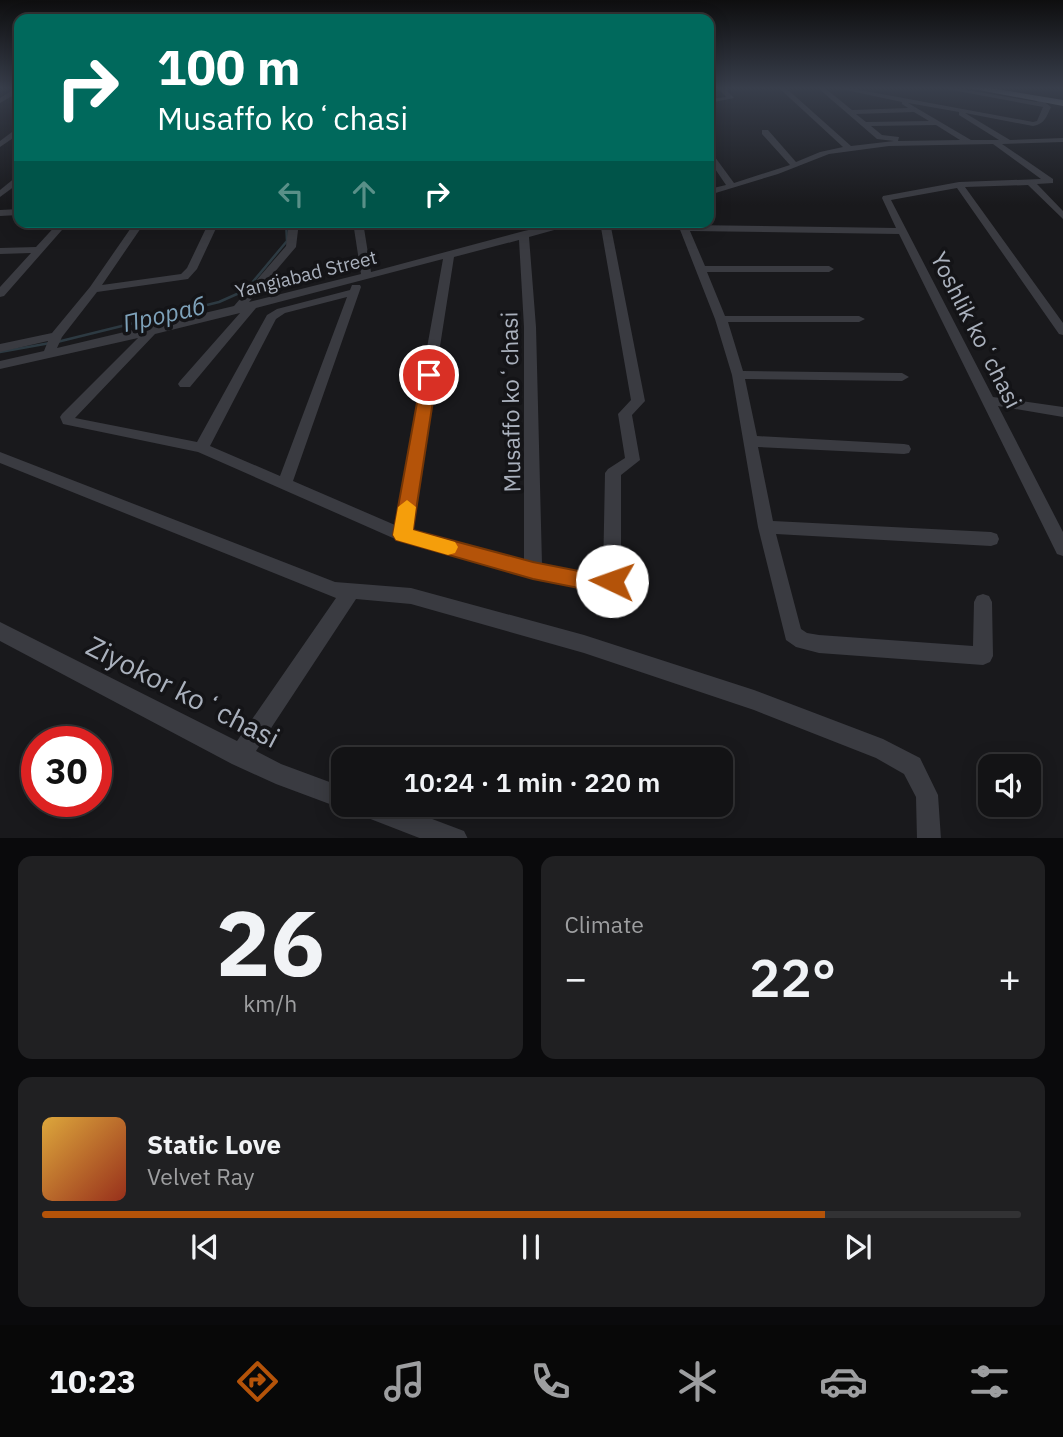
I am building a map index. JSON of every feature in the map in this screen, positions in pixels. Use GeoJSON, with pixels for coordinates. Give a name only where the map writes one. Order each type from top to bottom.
{"type":"FeatureCollection","features":[{"type":"Feature","properties":{"kind":"street"},"geometry":{"type":"LineString","coordinates":[[826,127],[849,148]]}},
{"type":"Feature","properties":{"kind":"street"},"geometry":{"type":"LineString","coordinates":[[869,127],[886,139],[960,136]]}},
{"type":"Feature","properties":{"kind":"street"},"geometry":{"type":"LineString","coordinates":[[944,127],[970,142]]}},
{"type":"Feature","properties":{"kind":"street"},"geometry":{"type":"LineString","coordinates":[[983,127],[1011,144]]}},
{"type":"Feature","properties":{"kind":"street"},"geometry":{"type":"LineString","coordinates":[[765,132],[795,166]]}},
{"type":"Feature","properties":{"kind":"street"},"geometry":{"type":"LineString","coordinates":[[714,191],[795,166],[822,153],[849,148],[930,141],[997,144],[1060,142]]}},
{"type":"Feature","properties":{"kind":"street"},"geometry":{"type":"LineString","coordinates":[[997,144],[1050,181]]}},
{"type":"Feature","properties":{"kind":"street"},"geometry":{"type":"LineString","coordinates":[[714,162],[731,186]]}},
{"type":"Feature","properties":{"kind":"street","name":"Yoshlik koʻchasi"},"geometry":{"type":"LineString","coordinates":[[1063,181],[959,185],[887,196],[1063,549]]}},
{"type":"Feature","properties":{"kind":"street"},"geometry":{"type":"LineString","coordinates":[[1030,182],[1063,216]]}},
{"type":"Feature","properties":{"kind":"street"},"geometry":{"type":"LineString","coordinates":[[0,194],[14,183]]}},
{"type":"Feature","properties":{"kind":"street"},"geometry":{"type":"LineString","coordinates":[[959,185],[1063,331]]}},
{"type":"Feature","properties":{"kind":"street"},"geometry":{"type":"LineString","coordinates":[[714,226],[903,231]]}},
{"type":"Feature","properties":{"kind":"street"},"geometry":{"type":"LineString","coordinates":[[0,294],[59,228]]}},
{"type":"Feature","properties":{"kind":"street"},"geometry":{"type":"LineString","coordinates":[[49,354],[56,336],[94,289],[136,228]]}},
{"type":"Feature","properties":{"kind":"street"},"geometry":{"type":"LineString","coordinates":[[94,289],[184,277],[192,269],[211,228]]}},
{"type":"Feature","properties":{"kind":"street"},"geometry":{"type":"LineString","coordinates":[[237,310],[290,247],[293,228]]}},
{"type":"Feature","properties":{"kind":"street"},"geometry":{"type":"LineString","coordinates":[[285,484],[360,283],[358,228]]}},
{"type":"Feature","properties":{"kind":"street","name":"Yangiabad Street"},"geometry":{"type":"LineString","coordinates":[[0,365],[360,283],[551,228]]}},
{"type":"Feature","properties":{"kind":"street"},"geometry":{"type":"LineString","coordinates":[[151,331],[67,417],[68,421],[201,448],[402,535],[533,570],[604,584],[612,581],[612,482],[618,467],[633,460],[625,414],[638,401],[606,228]]}},
{"type":"Feature","properties":{"kind":"street"},"geometry":{"type":"LineString","coordinates":[[685,228],[721,319],[738,375],[746,407],[748,441],[789,627],[803,641],[983,656],[984,602]]}},
{"type":"Feature","properties":{"kind":"street","name":"Musaffo koʻchasi"},"geometry":{"type":"LineString","coordinates":[[524,234],[530,300],[533,570]]}},
{"type":"Feature","properties":{"kind":"street"},"geometry":{"type":"LineString","coordinates":[[0,251],[40,250]]}},
{"type":"Feature","properties":{"kind":"street"},"geometry":{"type":"LineString","coordinates":[[402,535],[449,256]]}},
{"type":"Feature","properties":{"kind":"street"},"geometry":{"type":"LineString","coordinates":[[701,269],[829,269]]}},
{"type":"Feature","properties":{"kind":"street"},"geometry":{"type":"LineString","coordinates":[[201,448],[271,317],[360,283]]}},
{"type":"Feature","properties":{"kind":"street"},"geometry":{"type":"LineString","coordinates":[[268,302],[271,317]]}},
{"type":"Feature","properties":{"kind":"street"},"geometry":{"type":"LineString","coordinates":[[185,384],[251,307]]}},
{"type":"Feature","properties":{"kind":"street"},"geometry":{"type":"LineString","coordinates":[[721,319],[859,319]]}},
{"type":"Feature","properties":{"kind":"street"},"geometry":{"type":"LineString","coordinates":[[0,348],[56,336]]}},
{"type":"Feature","properties":{"kind":"street"},"geometry":{"type":"LineString","coordinates":[[738,375],[901,377]]}},
{"type":"Feature","properties":{"kind":"street"},"geometry":{"type":"LineString","coordinates":[[987,400],[1063,412]]}},
{"type":"Feature","properties":{"kind":"street"},"geometry":{"type":"LineString","coordinates":[[748,441],[904,449]]}},
{"type":"Feature","properties":{"kind":"street"},"geometry":{"type":"LineString","coordinates":[[0,458],[334,590],[411,596],[584,645],[754,700],[883,750],[912,766],[917,775],[927,795],[929,838]]}},
{"type":"Feature","properties":{"kind":"street"},"geometry":{"type":"LineString","coordinates":[[766,527],[991,539]]}},
{"type":"Feature","properties":{"kind":"street"},"geometry":{"type":"LineString","coordinates":[[240,756],[352,590]]}},
{"type":"Feature","properties":{"kind":"street","name":"Ziyokor koʻchasi"},"geometry":{"type":"LineString","coordinates":[[0,631],[240,756],[331,794]]}},
{"type":"Feature","properties":{"kind":"street"},"geometry":{"type":"LineString","coordinates":[[397,817],[456,838]]}},
{"type":"Feature","properties":{"kind":"waterway","name":"Прораб"},"geometry":{"type":"LineString","coordinates":[[57,342],[219,302],[246,290],[287,241],[286,228]]}},
{"type":"Feature","properties":{"kind":"waterway","name":"Прораб"},"geometry":{"type":"LineString","coordinates":[[0,352],[50,343]]}},
{"type":"Feature","properties":{"kind":"slow traffic"},"geometry":{"type":"LineString","coordinates":[[407,507],[402,535],[448,547]]}},
{"type":"Feature","properties":{"kind":"route"},"geometry":{"type":"LineString","coordinates":[[429,375],[402,535],[533,570],[604,584],[612,581]]}}]}
